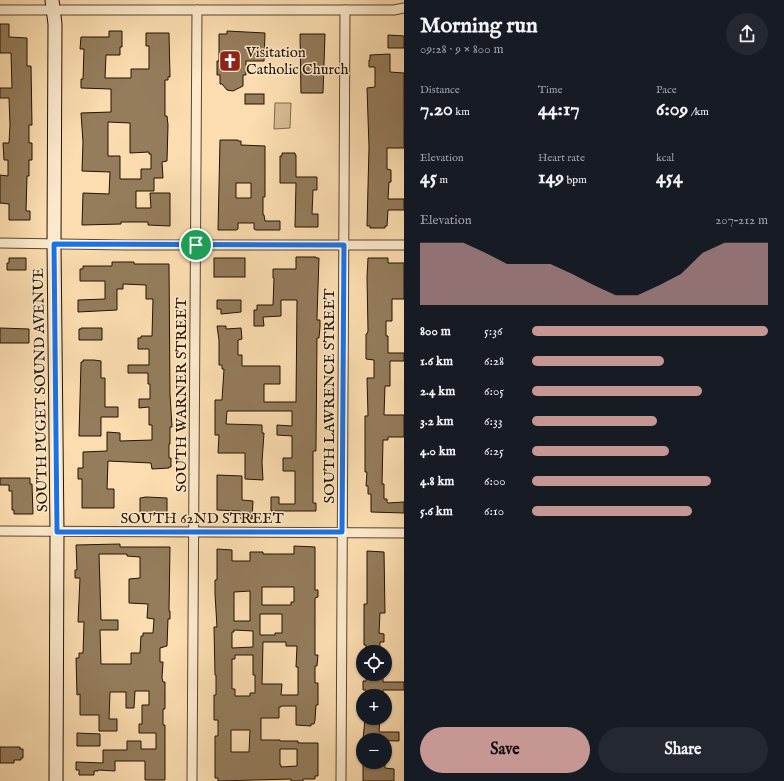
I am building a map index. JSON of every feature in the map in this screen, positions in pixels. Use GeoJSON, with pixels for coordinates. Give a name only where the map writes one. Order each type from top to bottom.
{"type":"FeatureCollection","features":[{"type":"Feature","properties":{"kind":"street"},"geometry":{"type":"LineString","coordinates":[[168,10],[169,0]]}},
{"type":"Feature","properties":{"kind":"street"},"geometry":{"type":"LineString","coordinates":[[286,0],[286,10]]}},
{"type":"Feature","properties":{"kind":"street"},"geometry":{"type":"LineString","coordinates":[[0,10],[53,5],[168,10],[394,10],[404,8]]}},
{"type":"Feature","properties":{"kind":"street","name":"SOUTH PUGET SOUND AVENUE"},"geometry":{"type":"LineString","coordinates":[[53,5],[55,24],[54,244],[57,532],[56,781]]}},
{"type":"Feature","properties":{"kind":"street","name":"SOUTH WARNER STREET"},"geometry":{"type":"LineString","coordinates":[[192,781],[195,532],[197,10]]}},
{"type":"Feature","properties":{"kind":"street","name":"SOUTH LAWRENCE STREET"},"geometry":{"type":"LineString","coordinates":[[341,781],[346,10]]}},
{"type":"Feature","properties":{"kind":"street"},"geometry":{"type":"LineString","coordinates":[[0,243],[404,245]]}},
{"type":"Feature","properties":{"kind":"street","name":"SOUTH 62ND STREET"},"geometry":{"type":"LineString","coordinates":[[0,531],[404,532]]}},
{"type":"Feature","properties":{"kind":"shaded area"},"geometry":{"type":"Polygon","coordinates":[[[275,103],[291,103],[290,128],[274,129],[275,103]]]}},
{"type":"Feature","properties":{"kind":"building"},"geometry":{"type":"Polygon","coordinates":[[[0,24],[9,24],[9,37],[27,38],[27,66],[31,66],[32,125],[29,125],[29,143],[32,143],[32,160],[29,160],[29,176],[27,176],[26,211],[30,211],[30,220],[9,220],[9,204],[0,203],[0,175],[8,176],[8,160],[4,160],[3,143],[9,143],[10,125],[9,98],[0,98],[0,88],[12,88],[11,53],[0,53],[0,24]]]}},
{"type":"Feature","properties":{"kind":"building"},"geometry":{"type":"Polygon","coordinates":[[[109,31],[122,31],[122,47],[120,47],[120,55],[106,55],[105,78],[131,78],[131,69],[149,69],[149,46],[146,46],[146,33],[169,33],[170,77],[168,77],[168,80],[165,80],[165,116],[167,116],[168,125],[167,161],[162,162],[163,178],[154,178],[154,191],[136,191],[136,208],[151,208],[150,193],[170,193],[170,226],[148,225],[148,222],[121,222],[121,224],[82,225],[83,193],[109,194],[110,172],[82,171],[83,142],[81,113],[111,112],[111,89],[81,88],[81,79],[83,79],[84,49],[80,49],[81,37],[109,37],[109,31]],[[108,122],[108,156],[120,156],[120,179],[141,179],[141,169],[151,169],[151,154],[149,154],[149,152],[130,153],[130,123],[108,122]]]}},
{"type":"Feature","properties":{"kind":"building","name":"Visitation Catholic Church"},"geometry":{"type":"Polygon","coordinates":[[[227,31],[265,33],[264,61],[246,61],[246,75],[243,75],[243,86],[233,91],[227,90],[222,84],[220,84],[220,75],[217,75],[217,61],[219,61],[219,34],[227,34],[227,31]]]}},
{"type":"Feature","properties":{"kind":"building"},"geometry":{"type":"Polygon","coordinates":[[[300,34],[325,34],[323,93],[301,93],[300,34]]]}},
{"type":"Feature","properties":{"kind":"building"},"geometry":{"type":"Polygon","coordinates":[[[388,35],[404,36],[404,48],[388,48],[388,35]]]}},
{"type":"Feature","properties":{"kind":"building"},"geometry":{"type":"Polygon","coordinates":[[[390,54],[390,72],[404,73],[404,148],[387,148],[387,169],[391,170],[391,182],[389,182],[388,199],[404,199],[404,210],[388,210],[387,226],[385,226],[385,228],[370,228],[370,226],[367,226],[369,147],[367,88],[375,87],[375,67],[369,67],[369,60],[370,55],[390,54]]]}},
{"type":"Feature","properties":{"kind":"building"},"geometry":{"type":"Polygon","coordinates":[[[245,94],[264,94],[264,104],[245,104],[245,94]]]}},
{"type":"Feature","properties":{"kind":"building"},"geometry":{"type":"Polygon","coordinates":[[[220,140],[238,140],[241,141],[241,145],[265,146],[265,197],[263,197],[263,215],[265,221],[280,221],[280,230],[256,230],[254,229],[254,223],[238,223],[238,229],[236,230],[218,230],[220,140]],[[236,183],[236,198],[251,198],[251,183],[236,183]]]}},
{"type":"Feature","properties":{"kind":"building"},"geometry":{"type":"Polygon","coordinates":[[[282,153],[295,153],[296,177],[317,177],[317,190],[313,190],[312,214],[318,214],[318,227],[295,227],[296,183],[280,183],[280,156],[282,156],[282,153]]]}},
{"type":"Feature","properties":{"kind":"building"},"geometry":{"type":"Polygon","coordinates":[[[296,257],[319,258],[317,320],[320,320],[320,327],[319,338],[317,338],[316,451],[313,451],[313,503],[316,503],[316,511],[271,511],[271,497],[279,497],[279,504],[295,504],[295,471],[283,471],[283,458],[292,458],[292,436],[277,435],[277,425],[292,426],[292,411],[227,411],[226,424],[262,425],[262,433],[264,433],[262,462],[263,480],[245,479],[245,453],[218,453],[219,435],[215,435],[215,400],[222,400],[224,369],[222,369],[222,365],[219,365],[219,340],[217,326],[226,326],[226,329],[241,328],[242,339],[238,340],[238,355],[242,355],[242,366],[280,366],[280,384],[264,384],[264,402],[296,402],[297,300],[281,300],[281,316],[263,317],[264,326],[254,326],[254,310],[257,310],[257,305],[273,305],[273,269],[296,269],[296,257]]]}},
{"type":"Feature","properties":{"kind":"building"},"geometry":{"type":"Polygon","coordinates":[[[9,258],[26,258],[26,270],[7,270],[9,258]]]}},
{"type":"Feature","properties":{"kind":"building"},"geometry":{"type":"Polygon","coordinates":[[[214,258],[245,258],[245,277],[214,277],[214,258]]]}},
{"type":"Feature","properties":{"kind":"building"},"geometry":{"type":"Polygon","coordinates":[[[368,258],[388,258],[388,263],[404,263],[404,299],[392,299],[392,321],[386,321],[386,336],[388,336],[388,353],[404,353],[404,361],[390,361],[390,386],[385,386],[384,415],[404,415],[404,437],[388,437],[388,440],[383,440],[382,484],[384,484],[384,499],[387,499],[388,503],[404,502],[404,513],[371,512],[371,494],[368,494],[368,486],[366,486],[365,416],[368,416],[367,378],[374,378],[374,360],[366,359],[366,334],[368,331],[368,258]]]}},
{"type":"Feature","properties":{"kind":"building"},"geometry":{"type":"Polygon","coordinates":[[[112,262],[134,262],[134,264],[169,264],[170,394],[172,427],[170,427],[169,458],[171,458],[171,467],[152,469],[151,463],[108,461],[107,489],[114,489],[114,508],[82,508],[82,479],[78,479],[78,468],[83,468],[83,452],[107,451],[107,432],[120,433],[120,441],[152,440],[152,425],[149,425],[149,407],[139,408],[139,399],[150,399],[148,373],[128,373],[128,365],[149,365],[149,349],[138,349],[138,338],[141,338],[141,336],[152,336],[153,299],[146,299],[146,285],[123,284],[123,289],[117,289],[117,310],[78,312],[78,300],[105,299],[105,281],[80,281],[80,269],[83,269],[83,266],[112,266],[112,262]]]}},
{"type":"Feature","properties":{"kind":"building"},"geometry":{"type":"Polygon","coordinates":[[[217,300],[241,300],[241,312],[221,314],[221,309],[217,309],[217,300]]]}},
{"type":"Feature","properties":{"kind":"building"},"geometry":{"type":"Polygon","coordinates":[[[0,328],[29,329],[29,343],[0,343],[0,328]]]}},
{"type":"Feature","properties":{"kind":"building"},"geometry":{"type":"Polygon","coordinates":[[[102,328],[102,340],[79,340],[79,329],[102,328]]]}},
{"type":"Feature","properties":{"kind":"building"},"geometry":{"type":"Polygon","coordinates":[[[83,360],[101,361],[101,378],[105,378],[105,407],[118,407],[118,417],[101,417],[101,436],[79,436],[81,362],[83,362],[83,360]]]}},
{"type":"Feature","properties":{"kind":"building"},"geometry":{"type":"Polygon","coordinates":[[[217,475],[242,476],[242,500],[253,501],[252,519],[241,519],[240,511],[217,510],[217,475]]]}},
{"type":"Feature","properties":{"kind":"building"},"geometry":{"type":"Polygon","coordinates":[[[0,478],[30,478],[30,484],[32,484],[33,514],[14,514],[14,510],[12,510],[12,491],[9,491],[9,485],[0,485],[0,478]]]}},
{"type":"Feature","properties":{"kind":"building"},"geometry":{"type":"Polygon","coordinates":[[[140,498],[167,498],[167,513],[140,513],[140,498]]]}},
{"type":"Feature","properties":{"kind":"building"},"geometry":{"type":"Polygon","coordinates":[[[120,544],[120,547],[170,547],[170,619],[168,619],[167,646],[160,648],[160,662],[163,662],[162,678],[163,682],[165,682],[165,709],[163,709],[163,725],[165,725],[165,780],[145,780],[145,761],[115,761],[115,771],[98,770],[94,771],[94,775],[79,775],[79,770],[76,770],[76,762],[103,763],[103,750],[127,750],[127,741],[141,741],[141,749],[156,749],[156,733],[139,733],[139,724],[142,724],[142,705],[149,705],[149,691],[135,691],[134,708],[126,708],[126,692],[110,692],[109,719],[117,719],[117,731],[99,731],[99,715],[80,715],[80,694],[77,695],[76,658],[79,658],[79,653],[83,653],[84,622],[78,622],[80,578],[75,578],[75,570],[77,570],[76,545],[120,544]],[[99,554],[101,620],[118,620],[118,630],[100,630],[101,664],[131,664],[131,653],[140,653],[141,636],[143,636],[143,633],[153,633],[154,619],[147,618],[148,604],[129,603],[129,579],[140,578],[140,557],[127,556],[127,554],[99,554]]]}},
{"type":"Feature","properties":{"kind":"building"},"geometry":{"type":"Polygon","coordinates":[[[294,546],[315,547],[315,590],[318,590],[318,597],[315,598],[315,655],[318,655],[317,666],[315,666],[315,683],[318,683],[318,705],[316,705],[314,724],[311,724],[311,726],[296,725],[296,706],[279,707],[279,718],[261,718],[261,740],[318,743],[318,776],[315,776],[315,779],[303,779],[303,781],[291,781],[291,779],[218,781],[218,778],[215,778],[215,736],[218,736],[218,720],[214,720],[216,675],[214,627],[217,627],[215,580],[217,580],[217,549],[232,550],[232,561],[250,561],[250,552],[263,552],[263,554],[294,554],[294,546]],[[262,587],[262,605],[291,605],[291,602],[294,602],[294,587],[262,587]],[[250,591],[234,592],[234,621],[250,621],[250,591]],[[260,614],[260,635],[275,635],[275,633],[282,633],[282,614],[260,614]],[[234,630],[234,632],[232,632],[232,648],[253,647],[253,631],[234,630]],[[263,642],[262,684],[282,684],[281,695],[298,695],[298,667],[296,667],[297,646],[286,646],[286,642],[263,642]],[[235,655],[235,659],[232,659],[232,689],[235,689],[235,696],[250,696],[250,693],[255,693],[253,655],[235,655]],[[231,730],[231,752],[249,752],[250,730],[231,730]],[[280,749],[281,767],[297,766],[297,749],[280,749]]]}},
{"type":"Feature","properties":{"kind":"building"},"geometry":{"type":"Polygon","coordinates":[[[367,551],[384,552],[385,613],[380,613],[379,633],[384,634],[384,642],[380,642],[380,645],[364,645],[364,604],[367,604],[367,551]]]}},
{"type":"Feature","properties":{"kind":"building"},"geometry":{"type":"Polygon","coordinates":[[[363,681],[404,682],[404,690],[363,689],[363,681]]]}},
{"type":"Feature","properties":{"kind":"building"},"geometry":{"type":"Polygon","coordinates":[[[364,725],[380,725],[379,732],[399,732],[399,741],[392,741],[392,733],[364,733],[364,725]]]}},
{"type":"Feature","properties":{"kind":"building"},"geometry":{"type":"Polygon","coordinates":[[[77,733],[100,734],[100,746],[77,746],[77,733]]]}},
{"type":"Feature","properties":{"kind":"building"},"geometry":{"type":"Polygon","coordinates":[[[0,747],[20,747],[20,749],[23,749],[23,758],[21,758],[21,760],[14,760],[14,763],[0,763],[0,747]]]}},
{"type":"Feature","properties":{"kind":"building"},"geometry":{"type":"Polygon","coordinates":[[[363,769],[394,769],[394,781],[363,781],[363,769]]]}},
{"type":"Feature","properties":{"kind":"place","name":"Visitation Catholic Church"},"geometry":{"type":"Point","coordinates":[230,61]}},
{"type":"Feature","properties":{"kind":"route"},"geometry":{"type":"LineString","coordinates":[[54,244],[196,245],[344,245],[342,532],[57,532],[54,244]]}}]}
